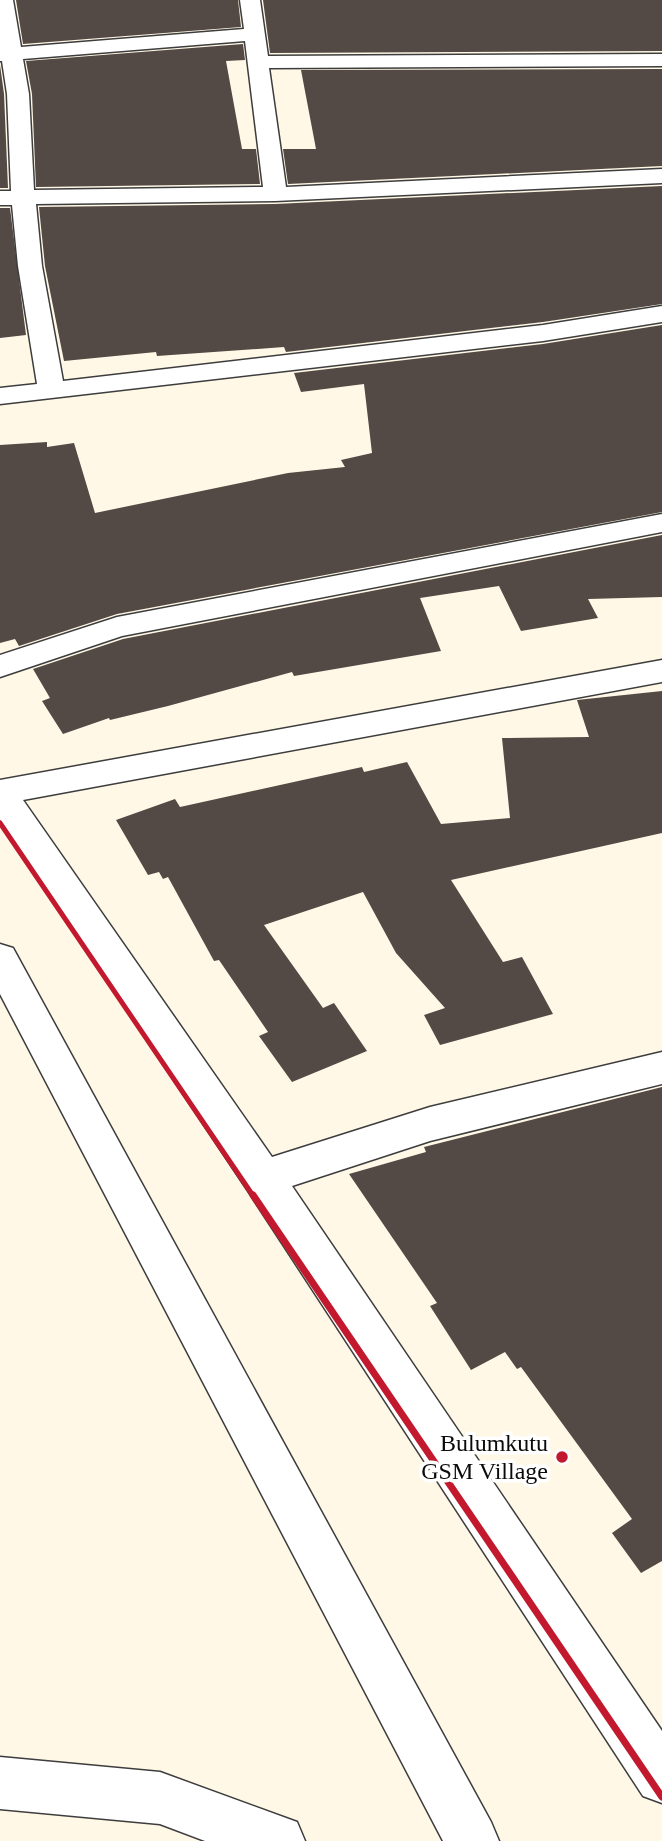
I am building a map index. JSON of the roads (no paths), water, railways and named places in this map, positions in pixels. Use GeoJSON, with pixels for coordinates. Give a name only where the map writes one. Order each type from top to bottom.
{"type":"FeatureCollection","features":[{"type":"Feature","properties":{"kind":"street"},"geometry":{"type":"LineString","coordinates":[[3,0],[6,54],[30,266],[51,389]]}},
{"type":"Feature","properties":{"kind":"street"},"geometry":{"type":"LineString","coordinates":[[250,0],[275,194]]}},
{"type":"Feature","properties":{"kind":"street"},"geometry":{"type":"LineString","coordinates":[[6,54],[254,34]]}},
{"type":"Feature","properties":{"kind":"street"},"geometry":{"type":"LineString","coordinates":[[258,62],[662,60]]}},
{"type":"Feature","properties":{"kind":"street"},"geometry":{"type":"LineString","coordinates":[[0,198],[275,194],[662,176]]}},
{"type":"Feature","properties":{"kind":"street"},"geometry":{"type":"LineString","coordinates":[[0,396],[543,333],[662,314]]}},
{"type":"Feature","properties":{"kind":"street"},"geometry":{"type":"LineString","coordinates":[[0,666],[117,627],[297,590],[546,547],[662,523]]}},
{"type":"Feature","properties":{"kind":"street"},"geometry":{"type":"LineString","coordinates":[[662,671],[0,793],[263,1178],[662,1777]]}},
{"type":"Feature","properties":{"kind":"street"},"geometry":{"type":"LineString","coordinates":[[0,958],[472,1841]]}},
{"type":"Feature","properties":{"kind":"street"},"geometry":{"type":"LineString","coordinates":[[263,1178],[430,1124],[662,1068]]}},
{"type":"Feature","properties":{"kind":"street"},"geometry":{"type":"LineString","coordinates":[[0,1783],[160,1798],[278,1841]]}},
{"type":"Feature","properties":{"kind":"railway"},"geometry":{"type":"LineString","coordinates":[[0,823],[254,1197]]}},
{"type":"Feature","properties":{"kind":"railway"},"geometry":{"type":"LineString","coordinates":[[253,1195],[662,1797]]}},
{"type":"Feature","properties":{"kind":"place","name":"Bulumkutu GSM Village"},"geometry":{"type":"Point","coordinates":[562,1457]}}]}
